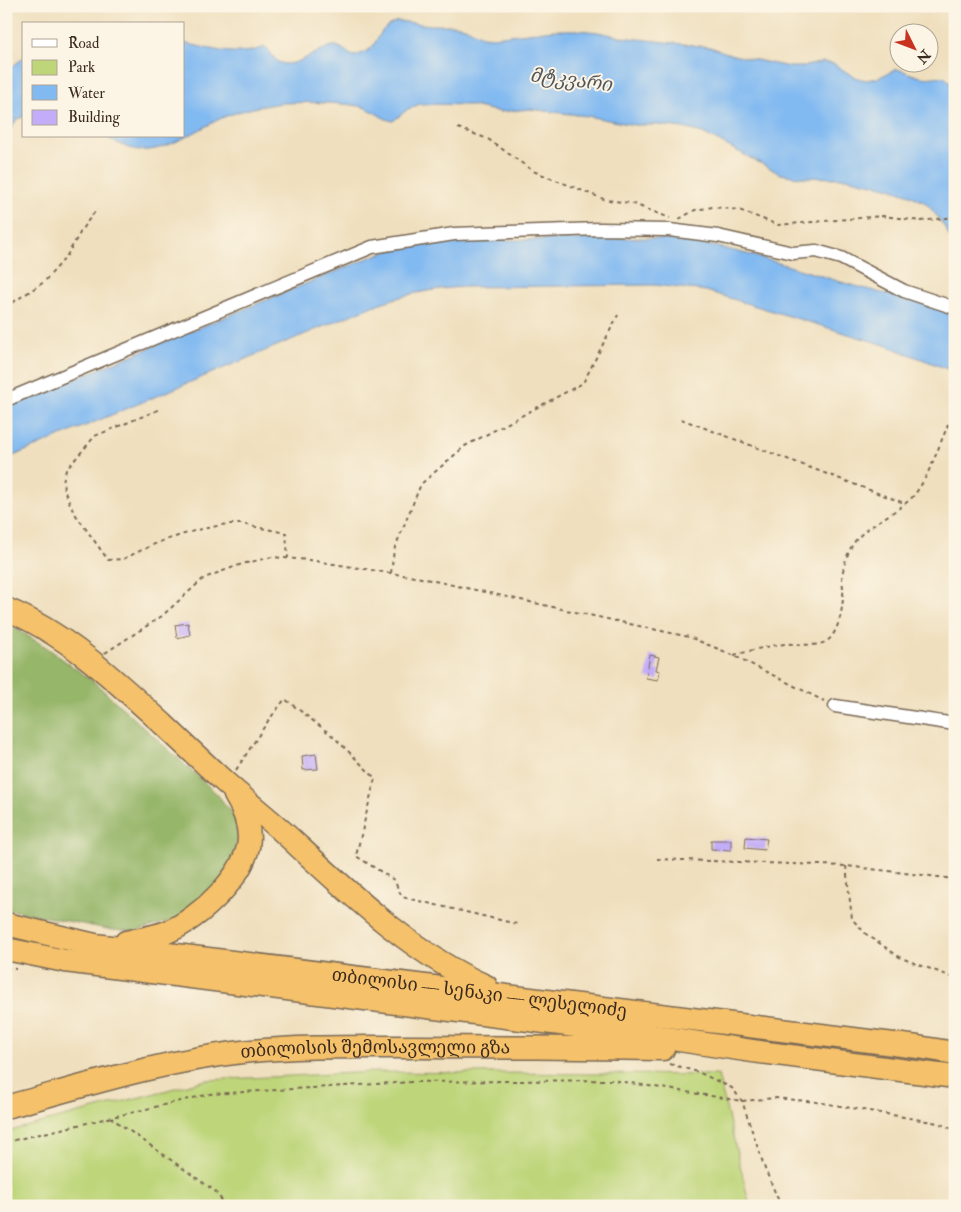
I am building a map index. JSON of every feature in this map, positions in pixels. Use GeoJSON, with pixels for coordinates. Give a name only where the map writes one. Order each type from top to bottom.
{"type":"FeatureCollection","features":[{"type":"Feature","properties":{"kind":"highway"},"geometry":{"type":"LineString","coordinates":[[6,609],[24,616],[64,641],[89,660],[139,702],[226,784],[265,816],[346,890],[429,955],[466,978],[522,997]]}},
{"type":"Feature","properties":{"kind":"highway"},"geometry":{"type":"LineString","coordinates":[[108,946],[154,936],[178,927],[202,910],[231,880],[244,859],[249,837],[245,814],[226,784]]}},
{"type":"Feature","properties":{"kind":"highway","name":"თბილისი — სენაკი — ლესელიძე"},"geometry":{"type":"LineString","coordinates":[[6,924],[108,946],[955,1053]]}},
{"type":"Feature","properties":{"kind":"highway","name":"თბილისი — სენაკი — ლესელიძე"},"geometry":{"type":"LineString","coordinates":[[6,950],[65,961],[639,1034],[752,1051],[955,1077]]}},
{"type":"Feature","properties":{"kind":"highway","name":"თბილისის შემოსავლელი გზა"},"geometry":{"type":"LineString","coordinates":[[6,1107],[132,1073],[202,1058],[242,1052],[350,1047],[510,1047],[752,1051]]}},
{"type":"Feature","properties":{"kind":"street"},"geometry":{"type":"LineString","coordinates":[[6,400],[372,247],[454,234],[669,230],[718,236],[793,253],[816,251],[841,258],[904,291],[955,308]]}},
{"type":"Feature","properties":{"kind":"street"},"geometry":{"type":"LineString","coordinates":[[836,706],[955,724]]}},
{"type":"Feature","properties":{"kind":"path"},"geometry":{"type":"LineString","coordinates":[[458,128],[488,139],[533,171],[606,200],[631,203],[677,220],[695,210],[713,207],[739,210],[778,225],[884,216],[921,222],[955,217]]}},
{"type":"Feature","properties":{"kind":"path"},"geometry":{"type":"LineString","coordinates":[[6,307],[44,282],[66,257],[84,226],[98,209]]}},
{"type":"Feature","properties":{"kind":"path"},"geometry":{"type":"LineString","coordinates":[[391,573],[394,550],[421,484],[465,446],[583,383],[618,315]]}},
{"type":"Feature","properties":{"kind":"path"},"geometry":{"type":"LineString","coordinates":[[158,410],[95,436],[66,470],[63,481],[64,490],[73,511],[108,560],[123,559],[159,542],[197,530],[227,524],[241,524],[286,533],[288,558]]}},
{"type":"Feature","properties":{"kind":"path"},"geometry":{"type":"LineString","coordinates":[[682,419],[904,503]]}},
{"type":"Feature","properties":{"kind":"path"},"geometry":{"type":"LineString","coordinates":[[732,655],[785,644],[807,646],[827,641],[834,634],[841,613],[842,580],[848,554],[864,531],[889,516],[914,495],[925,477],[948,425],[952,419],[955,419]]}},
{"type":"Feature","properties":{"kind":"path"},"geometry":{"type":"LineString","coordinates":[[89,660],[105,653],[162,616],[204,578],[242,564],[272,557],[309,560],[431,580],[689,637],[732,655],[836,706]]}},
{"type":"Feature","properties":{"kind":"path"},"geometry":{"type":"LineString","coordinates":[[226,784],[285,699],[334,737],[374,778],[356,856],[394,880],[402,897],[517,924]]}},
{"type":"Feature","properties":{"kind":"path"},"geometry":{"type":"LineString","coordinates":[[657,859],[846,866],[955,879]]}},
{"type":"Feature","properties":{"kind":"path"},"geometry":{"type":"LineString","coordinates":[[846,866],[852,919],[866,934],[900,958],[955,978]]}},
{"type":"Feature","properties":{"kind":"path"},"geometry":{"type":"LineString","coordinates":[[653,1049],[670,1065],[698,1072],[732,1088],[742,1102],[765,1169],[781,1206]]}},
{"type":"Feature","properties":{"kind":"path"},"geometry":{"type":"LineString","coordinates":[[6,1142],[210,1094],[411,1082],[612,1080],[742,1102],[775,1098],[817,1102],[938,1123],[955,1130]]}},
{"type":"Feature","properties":{"kind":"path"},"geometry":{"type":"LineString","coordinates":[[110,1117],[215,1191],[226,1206]]}},
{"type":"Feature","properties":{"kind":"green space"},"geometry":{"type":"Polygon","coordinates":[[[6,623],[46,647],[95,683],[217,794],[234,816],[238,835],[234,858],[221,881],[184,917],[137,931],[113,930],[6,909],[6,623]]]}},
{"type":"Feature","properties":{"kind":"green space"},"geometry":{"type":"Polygon","coordinates":[[[375,1072],[718,1075],[750,1206],[6,1206],[6,1132],[206,1080],[375,1072]]]}},
{"type":"Feature","properties":{"kind":"water","name":"მტკვარი"},"geometry":{"type":"Polygon","coordinates":[[[397,21],[431,25],[455,25],[465,27],[482,36],[493,37],[554,30],[577,30],[710,47],[733,55],[789,67],[802,67],[823,62],[834,64],[854,77],[866,80],[877,78],[890,72],[906,72],[927,78],[944,77],[955,91],[955,250],[947,231],[937,216],[926,203],[910,195],[887,187],[846,178],[799,177],[781,174],[703,133],[683,128],[660,125],[634,125],[587,116],[529,109],[500,112],[468,105],[430,104],[420,104],[408,109],[393,121],[359,106],[283,103],[238,112],[185,137],[185,43],[234,52],[244,52],[265,47],[278,62],[287,64],[295,63],[331,46],[336,46],[353,56],[361,54],[374,45],[386,27],[397,21]]]}},
{"type":"Feature","properties":{"kind":"water"},"geometry":{"type":"Polygon","coordinates":[[[22,59],[22,118],[17,119],[6,137],[6,74],[22,59]]]}},
{"type":"Feature","properties":{"kind":"water"},"geometry":{"type":"Polygon","coordinates":[[[108,138],[183,138],[161,148],[140,150],[130,148],[108,138]]]}},
{"type":"Feature","properties":{"kind":"water"},"geometry":{"type":"Polygon","coordinates":[[[668,239],[718,247],[955,312],[955,372],[888,346],[706,291],[655,285],[451,288],[404,296],[370,307],[6,459],[6,407],[376,255],[401,247],[453,241],[668,239]]]}},
{"type":"Feature","properties":{"kind":"building"},"geometry":{"type":"Polygon","coordinates":[[[188,623],[190,635],[177,638],[175,625],[188,623]]]}},
{"type":"Feature","properties":{"kind":"building"},"geometry":{"type":"Polygon","coordinates":[[[650,655],[659,657],[656,670],[660,671],[658,680],[646,678],[650,655]]]}},
{"type":"Feature","properties":{"kind":"building"},"geometry":{"type":"Polygon","coordinates":[[[316,754],[318,769],[303,770],[302,756],[316,754]]]}},
{"type":"Feature","properties":{"kind":"building"},"geometry":{"type":"Polygon","coordinates":[[[746,837],[767,839],[765,850],[745,848],[746,837]]]}},
{"type":"Feature","properties":{"kind":"building"},"geometry":{"type":"Polygon","coordinates":[[[711,840],[731,840],[731,850],[711,849],[711,840]]]}}]}
